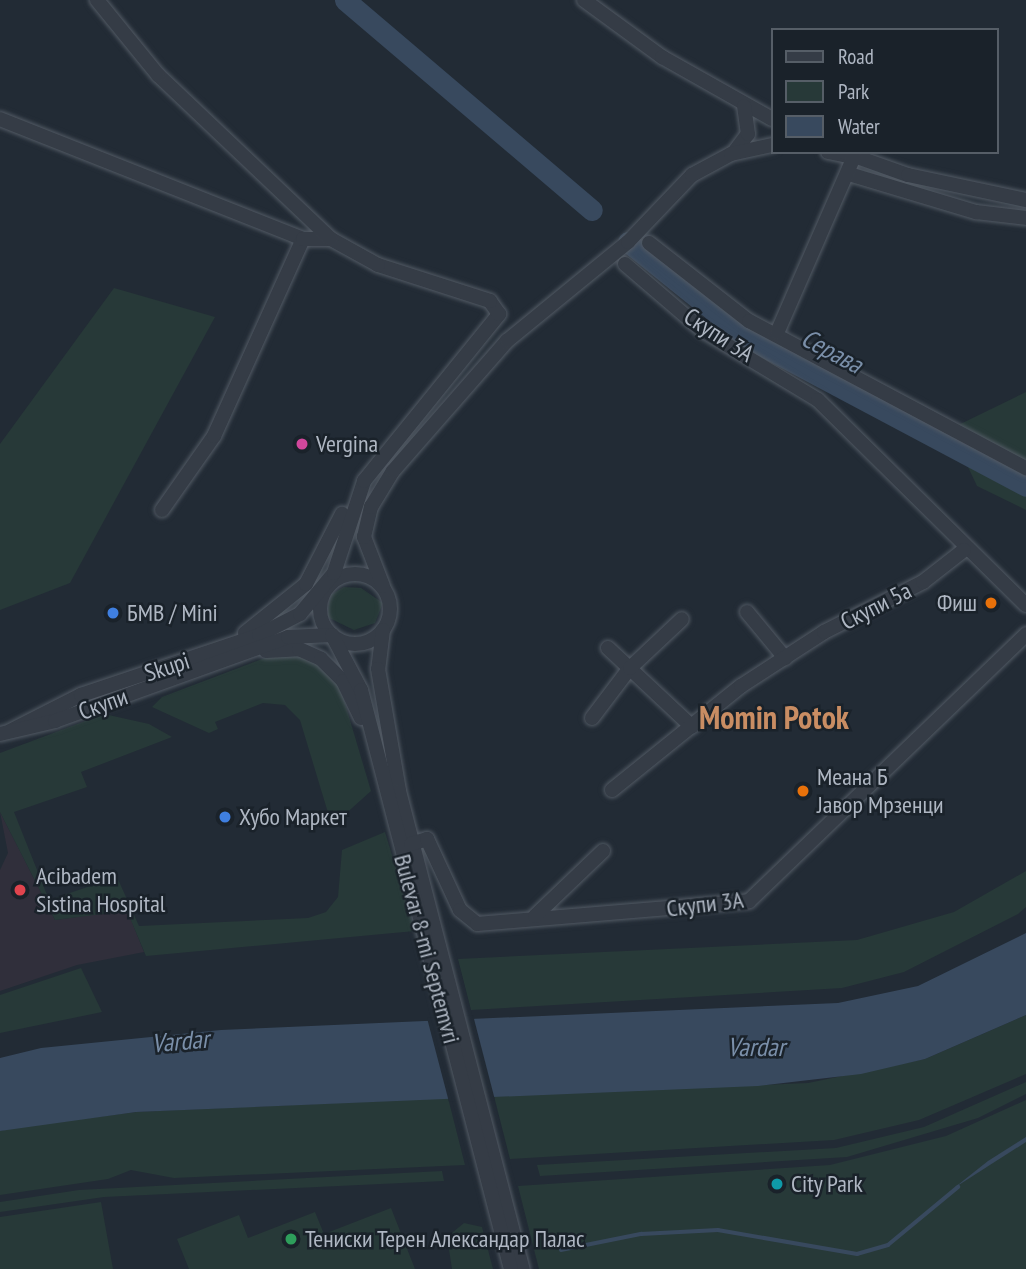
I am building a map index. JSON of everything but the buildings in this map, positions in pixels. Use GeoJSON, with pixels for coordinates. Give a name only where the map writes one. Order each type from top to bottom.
{"type":"FeatureCollection","features":[{"type":"Feature","properties":{"kind":"street"},"geometry":{"type":"LineString","coordinates":[[97,0],[158,75],[331,239],[378,265],[490,301],[499,314],[364,481],[296,595],[264,622],[197,657]]}},
{"type":"Feature","properties":{"kind":"street"},"geometry":{"type":"LineString","coordinates":[[584,0],[640,42],[744,106],[771,119]]}},
{"type":"Feature","properties":{"kind":"street"},"geometry":{"type":"LineString","coordinates":[[233,656],[299,634],[332,635],[359,642],[383,630],[391,608],[364,537],[378,494],[537,312],[644,226],[679,185],[731,154],[747,139],[744,106]]}},
{"type":"Feature","properties":{"kind":"street"},"geometry":{"type":"LineString","coordinates":[[0,119],[303,239],[331,239]]}},
{"type":"Feature","properties":{"kind":"street"},"geometry":{"type":"LineString","coordinates":[[731,154],[771,145]]}},
{"type":"Feature","properties":{"kind":"street"},"geometry":{"type":"LineString","coordinates":[[777,333],[849,174],[849,155],[1026,200]]}},
{"type":"Feature","properties":{"kind":"street"},"geometry":{"type":"LineString","coordinates":[[849,174],[976,212],[1026,218]]}},
{"type":"Feature","properties":{"kind":"street"},"geometry":{"type":"LineString","coordinates":[[162,510],[214,436],[303,239]]}},
{"type":"Feature","properties":{"kind":"street"},"geometry":{"type":"LineString","coordinates":[[649,243],[722,305],[1026,468]]}},
{"type":"Feature","properties":{"kind":"street","name":"Скупи 3А"},"geometry":{"type":"LineString","coordinates":[[625,264],[702,330],[818,401],[964,550],[1026,605]]}},
{"type":"Feature","properties":{"kind":"street"},"geometry":{"type":"LineString","coordinates":[[332,635],[319,615],[364,481]]}},
{"type":"Feature","properties":{"kind":"street","name":"Скупи 5а"},"geometry":{"type":"LineString","coordinates":[[612,790],[785,658],[923,582],[964,550]]}},
{"type":"Feature","properties":{"kind":"street"},"geometry":{"type":"LineString","coordinates":[[327,587],[355,575],[383,586]]}},
{"type":"Feature","properties":{"kind":"street","name":"Skupi"},"geometry":{"type":"LineString","coordinates":[[5,733],[81,695],[197,657],[289,622],[327,587]]}},
{"type":"Feature","properties":{"kind":"street"},"geometry":{"type":"LineString","coordinates":[[747,612],[785,658]]}},
{"type":"Feature","properties":{"kind":"street"},"geometry":{"type":"LineString","coordinates":[[592,718],[631,668],[682,619]]}},
{"type":"Feature","properties":{"kind":"street","name":"Bulevar 8-mi Septemvri"},"geometry":{"type":"LineString","coordinates":[[383,630],[378,669],[430,937]]}},
{"type":"Feature","properties":{"kind":"street","name":"Скупи 3А"},"geometry":{"type":"LineString","coordinates":[[411,844],[427,839],[467,918],[477,924],[535,916],[749,901],[1026,634]]}},
{"type":"Feature","properties":{"kind":"street","name":"Bulevar 8-mi Septemvri"},"geometry":{"type":"LineString","coordinates":[[332,635],[354,670],[373,745],[430,937],[494,1180],[523,1269]]}},
{"type":"Feature","properties":{"kind":"street"},"geometry":{"type":"LineString","coordinates":[[233,656],[291,648],[317,656],[343,681],[373,745]]}},
{"type":"Feature","properties":{"kind":"street"},"geometry":{"type":"LineString","coordinates":[[608,648],[692,727]]}},
{"type":"Feature","properties":{"kind":"street","name":"Скупи"},"geometry":{"type":"LineString","coordinates":[[5,733],[233,656]]}},
{"type":"Feature","properties":{"kind":"street"},"geometry":{"type":"LineString","coordinates":[[535,916],[603,850]]}},
{"type":"Feature","properties":{"kind":"street","name":"Bulevar 8-mi Septemvri"},"geometry":{"type":"LineString","coordinates":[[494,1180],[511,1269]]}},
{"type":"Feature","properties":{"kind":"shaded area","name":"Acibadem Sistina Hospital"},"geometry":{"type":"Polygon","coordinates":[[[0,812],[55,920],[127,910],[144,952],[77,965],[0,991],[0,870],[8,853],[0,812]]]}},
{"type":"Feature","properties":{"kind":"green space"},"geometry":{"type":"Polygon","coordinates":[[[114,288],[215,317],[70,583],[0,610],[0,444],[114,288]]]}},
{"type":"Feature","properties":{"kind":"green space"},"geometry":{"type":"Polygon","coordinates":[[[1026,392],[1026,510],[977,486],[950,429],[1026,392]]]}},
{"type":"Feature","properties":{"kind":"green space"},"geometry":{"type":"Polygon","coordinates":[[[344,587],[361,588],[383,603],[375,623],[354,630],[327,617],[330,595],[344,587]]]}},
{"type":"Feature","properties":{"kind":"green space"},"geometry":{"type":"Polygon","coordinates":[[[278,653],[312,659],[339,683],[371,791],[332,826],[300,720],[285,705],[263,703],[215,722],[218,729],[209,733],[152,707],[162,697],[278,653]]]}},
{"type":"Feature","properties":{"kind":"green space"},"geometry":{"type":"Polygon","coordinates":[[[104,714],[149,724],[172,737],[81,772],[87,787],[14,812],[49,900],[117,877],[139,926],[308,918],[326,912],[338,897],[342,850],[385,832],[415,931],[146,956],[127,911],[55,920],[0,812],[0,753],[104,714]]]}},
{"type":"Feature","properties":{"kind":"green space"},"geometry":{"type":"Polygon","coordinates":[[[1026,871],[1026,907],[1018,914],[904,972],[842,988],[471,1010],[458,959],[857,940],[954,912],[1026,871]]]}},
{"type":"Feature","properties":{"kind":"green space"},"geometry":{"type":"Polygon","coordinates":[[[81,968],[102,1012],[0,1033],[0,995],[81,968]]]}},
{"type":"Feature","properties":{"kind":"green space"},"geometry":{"type":"Polygon","coordinates":[[[1026,1015],[1026,1074],[919,1120],[834,1140],[510,1159],[494,1096],[808,1083],[925,1059],[1026,1015]]]}},
{"type":"Feature","properties":{"kind":"green space"},"geometry":{"type":"Polygon","coordinates":[[[1026,1082],[1026,1094],[978,1118],[847,1157],[540,1176],[537,1165],[836,1148],[924,1127],[1026,1082]]]}},
{"type":"Feature","properties":{"kind":"green space"},"geometry":{"type":"Polygon","coordinates":[[[448,1098],[465,1165],[174,1178],[131,1170],[108,1179],[0,1195],[0,1131],[18,1127],[136,1112],[448,1098]]]}},
{"type":"Feature","properties":{"kind":"green space","name":"City Park"},"geometry":{"type":"Polygon","coordinates":[[[1026,1100],[1026,1269],[539,1269],[518,1186],[830,1165],[946,1136],[1026,1100]]]}},
{"type":"Feature","properties":{"kind":"green space"},"geometry":{"type":"Polygon","coordinates":[[[442,1171],[444,1181],[104,1197],[0,1212],[0,1202],[79,1190],[442,1171]]]}},
{"type":"Feature","properties":{"kind":"green space"},"geometry":{"type":"Polygon","coordinates":[[[101,1202],[113,1269],[0,1269],[0,1217],[101,1202]]]}},
{"type":"Feature","properties":{"kind":"green space","name":"Тениски Терен Александар Палас"},"geometry":{"type":"Polygon","coordinates":[[[391,1208],[415,1269],[189,1269],[177,1239],[239,1215],[248,1238],[315,1212],[324,1234],[391,1208]]]}},
{"type":"Feature","properties":{"kind":"green space"},"geometry":{"type":"Polygon","coordinates":[[[464,1223],[482,1227],[493,1269],[452,1269],[447,1237],[464,1223]]]}},
{"type":"Feature","properties":{"kind":"water","name":"Vardar"},"geometry":{"type":"Polygon","coordinates":[[[1026,933],[1026,1015],[925,1059],[861,1074],[758,1086],[136,1112],[0,1131],[0,1058],[41,1048],[221,1030],[838,1003],[918,986],[1026,933]]]}},
{"type":"Feature","properties":{"kind":"water"},"geometry":{"type":"Polygon","coordinates":[[[1026,1137],[1026,1142],[954,1188],[988,1161],[1026,1137]]]}},
{"type":"Feature","properties":{"kind":"pier"},"geometry":{"type":"Polygon","coordinates":[[[473,1015],[495,1100],[449,1102],[427,1018],[473,1015]]]}},
{"type":"Feature","properties":{"kind":"waterway","name":"Серава"},"geometry":{"type":"LineString","coordinates":[[345,0],[592,210]]}},
{"type":"Feature","properties":{"kind":"waterway","name":"Серава"},"geometry":{"type":"LineString","coordinates":[[628,242],[746,337],[1026,486]]}},
{"type":"Feature","properties":{"kind":"waterway"},"geometry":{"type":"LineString","coordinates":[[561,1250],[641,1234],[718,1230],[857,1254],[888,1245],[958,1187]]}},
{"type":"Feature","properties":{"kind":"place","name":"Vergina"},"geometry":{"type":"Point","coordinates":[302,444]}},
{"type":"Feature","properties":{"kind":"place","name":"Фиш"},"geometry":{"type":"Point","coordinates":[991,603]}},
{"type":"Feature","properties":{"kind":"place","name":"БМВ / Mini"},"geometry":{"type":"Point","coordinates":[113,613]}},
{"type":"Feature","properties":{"kind":"place","name":"Меана Б Јавор Мрзенци"},"geometry":{"type":"Point","coordinates":[803,791]}},
{"type":"Feature","properties":{"kind":"place","name":"Хубо Маркет"},"geometry":{"type":"Point","coordinates":[225,817]}},
{"type":"Feature","properties":{"kind":"place","name":"Acibadem Sistina Hospital"},"geometry":{"type":"Point","coordinates":[20,890]}},
{"type":"Feature","properties":{"kind":"place","name":"City Park"},"geometry":{"type":"Point","coordinates":[777,1184]}},
{"type":"Feature","properties":{"kind":"place","name":"Тениски Терен Александар Палас"},"geometry":{"type":"Point","coordinates":[291,1239]}},
{"type":"Feature","properties":{"kind":"district","name":"Momin Potok"},"geometry":{"type":"Point","coordinates":[774,717]}}]}
